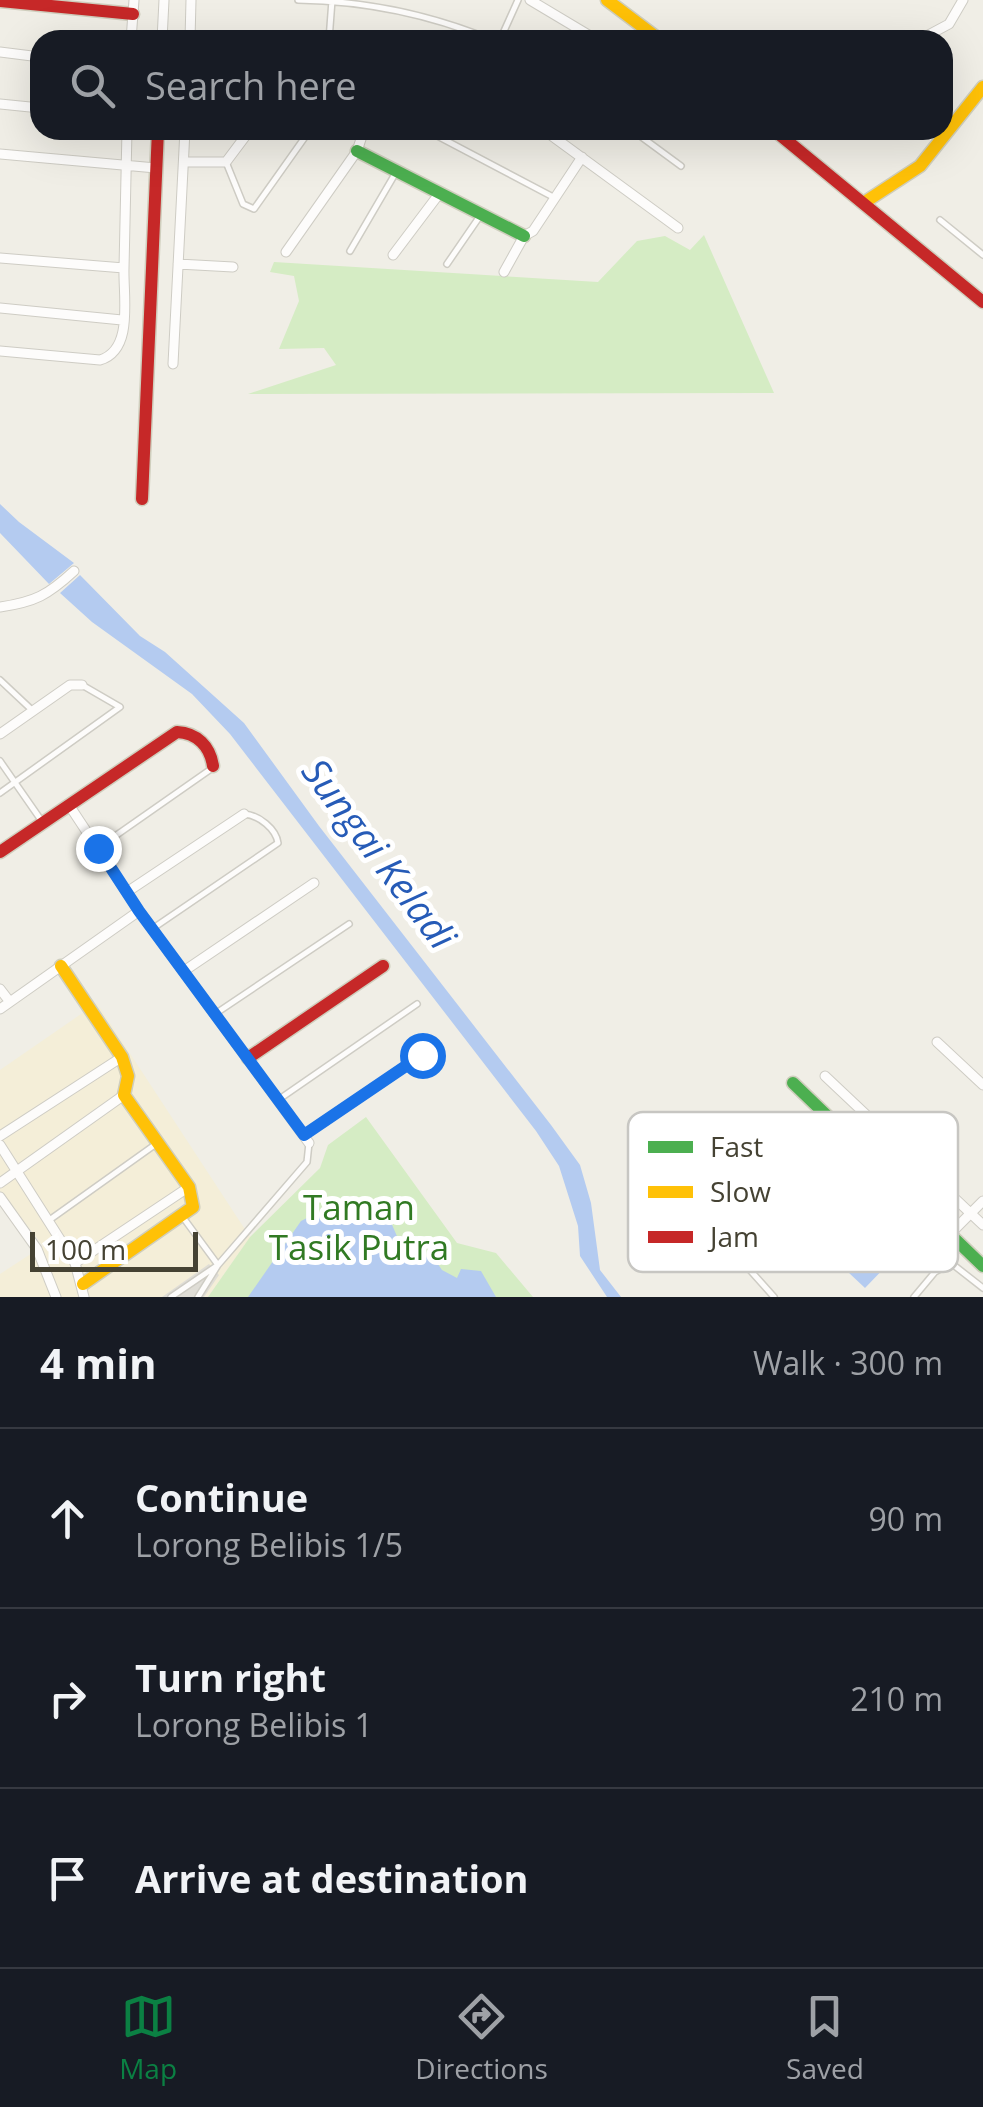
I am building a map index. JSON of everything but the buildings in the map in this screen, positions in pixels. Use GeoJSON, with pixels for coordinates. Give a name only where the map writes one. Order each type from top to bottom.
{"type":"FeatureCollection","features":[{"type":"Feature","properties":{"kind":"street"},"geometry":{"type":"LineString","coordinates":[[0,0],[134,7]]}},
{"type":"Feature","properties":{"kind":"street"},"geometry":{"type":"LineString","coordinates":[[162,30],[164,0]]}},
{"type":"Feature","properties":{"kind":"street"},"geometry":{"type":"LineString","coordinates":[[190,0],[190,30]]}},
{"type":"Feature","properties":{"kind":"street"},"geometry":{"type":"LineString","coordinates":[[530,0],[580,30]]}},
{"type":"Feature","properties":{"kind":"street"},"geometry":{"type":"LineString","coordinates":[[607,0],[624,5],[650,30]]}},
{"type":"Feature","properties":{"kind":"street"},"geometry":{"type":"LineString","coordinates":[[938,30],[949,24],[963,0]]}},
{"type":"Feature","properties":{"kind":"street"},"geometry":{"type":"LineString","coordinates":[[0,52],[30,55]]}},
{"type":"Feature","properties":{"kind":"street"},"geometry":{"type":"LineString","coordinates":[[953,125],[983,87]]}},
{"type":"Feature","properties":{"kind":"street"},"geometry":{"type":"LineString","coordinates":[[0,104],[30,107]]}},
{"type":"Feature","properties":{"kind":"street"},"geometry":{"type":"LineString","coordinates":[[0,351],[100,360],[112,356],[122,343],[127,140]]}},
{"type":"Feature","properties":{"kind":"street"},"geometry":{"type":"LineString","coordinates":[[142,499],[157,140]]}},
{"type":"Feature","properties":{"kind":"street"},"geometry":{"type":"LineString","coordinates":[[173,364],[185,140]]}},
{"type":"Feature","properties":{"kind":"street"},"geometry":{"type":"LineString","coordinates":[[184,162],[226,162],[242,140]]}},
{"type":"Feature","properties":{"kind":"street"},"geometry":{"type":"LineString","coordinates":[[286,252],[360,140]]}},
{"type":"Feature","properties":{"kind":"street"},"geometry":{"type":"LineString","coordinates":[[558,140],[678,228]]}},
{"type":"Feature","properties":{"kind":"street"},"geometry":{"type":"LineString","coordinates":[[788,140],[983,302]]}},
{"type":"Feature","properties":{"kind":"street"},"geometry":{"type":"LineString","coordinates":[[865,202],[920,166],[941,140]]}},
{"type":"Feature","properties":{"kind":"street"},"geometry":{"type":"LineString","coordinates":[[356,151],[524,236]]}},
{"type":"Feature","properties":{"kind":"street"},"geometry":{"type":"LineString","coordinates":[[0,154],[156,168]]}},
{"type":"Feature","properties":{"kind":"street"},"geometry":{"type":"LineString","coordinates":[[504,272],[524,236],[533,231],[582,157]]}},
{"type":"Feature","properties":{"kind":"street"},"geometry":{"type":"LineString","coordinates":[[392,255],[439,194]]}},
{"type":"Feature","properties":{"kind":"street"},"geometry":{"type":"LineString","coordinates":[[0,258],[124,268]]}},
{"type":"Feature","properties":{"kind":"street"},"geometry":{"type":"LineString","coordinates":[[178,264],[233,267]]}},
{"type":"Feature","properties":{"kind":"street"},"geometry":{"type":"LineString","coordinates":[[0,308],[122,320]]}},
{"type":"Feature","properties":{"kind":"street"},"geometry":{"type":"LineString","coordinates":[[0,608],[28,603],[51,593],[74,571]]}},
{"type":"Feature","properties":{"kind":"street"},"geometry":{"type":"LineString","coordinates":[[0,734],[70,685],[82,685]]}},
{"type":"Feature","properties":{"kind":"street"},"geometry":{"type":"LineString","coordinates":[[0,852],[177,732],[196,736],[213,757],[213,766]]}},
{"type":"Feature","properties":{"kind":"street"},"geometry":{"type":"LineString","coordinates":[[69,805],[139,911],[306,1139],[422,1055]]}},
{"type":"Feature","properties":{"kind":"street"},"geometry":{"type":"LineString","coordinates":[[127,892],[244,814]]}},
{"type":"Feature","properties":{"kind":"street"},"geometry":{"type":"LineString","coordinates":[[184,972],[314,883]]}},
{"type":"Feature","properties":{"kind":"street"},"geometry":{"type":"LineString","coordinates":[[0,1010],[139,911]]}},
{"type":"Feature","properties":{"kind":"street"},"geometry":{"type":"LineString","coordinates":[[0,1184],[124,1095],[128,1076],[122,1057],[61,966]]}},
{"type":"Feature","properties":{"kind":"street"},"geometry":{"type":"LineString","coordinates":[[248,1058],[383,966]]}},
{"type":"Feature","properties":{"kind":"street"},"geometry":{"type":"LineString","coordinates":[[0,989],[10,1002]]}},
{"type":"Feature","properties":{"kind":"street"},"geometry":{"type":"LineString","coordinates":[[937,1042],[983,1085]]}},
{"type":"Feature","properties":{"kind":"street"},"geometry":{"type":"LineString","coordinates":[[0,1136],[122,1057]]}},
{"type":"Feature","properties":{"kind":"street"},"geometry":{"type":"LineString","coordinates":[[825,1076],[863,1112]]}},
{"type":"Feature","properties":{"kind":"street"},"geometry":{"type":"LineString","coordinates":[[793,1083],[822,1112]]}},
{"type":"Feature","properties":{"kind":"street"},"geometry":{"type":"LineString","coordinates":[[0,1145],[76,1263],[84,1290],[193,1207],[189,1187],[124,1095]]}},
{"type":"Feature","properties":{"kind":"street"},"geometry":{"type":"LineString","coordinates":[[76,1263],[189,1187]]}},
{"type":"Feature","properties":{"kind":"street"},"geometry":{"type":"LineString","coordinates":[[0,1197],[37,1249],[56,1297]]}},
{"type":"Feature","properties":{"kind":"street"},"geometry":{"type":"LineString","coordinates":[[958,1201],[983,1225]]}},
{"type":"Feature","properties":{"kind":"street"},"geometry":{"type":"LineString","coordinates":[[958,1226],[983,1201]]}},
{"type":"Feature","properties":{"kind":"street"},"geometry":{"type":"LineString","coordinates":[[958,1242],[983,1266]]}},
{"type":"Feature","properties":{"kind":"lane"},"geometry":{"type":"LineString","coordinates":[[298,0],[332,0],[406,11],[467,30]]}},
{"type":"Feature","properties":{"kind":"lane"},"geometry":{"type":"LineString","coordinates":[[330,30],[332,0]]}},
{"type":"Feature","properties":{"kind":"lane"},"geometry":{"type":"LineString","coordinates":[[504,30],[518,0]]}},
{"type":"Feature","properties":{"kind":"lane"},"geometry":{"type":"LineString","coordinates":[[226,162],[243,204],[254,209],[303,140]]}},
{"type":"Feature","properties":{"kind":"lane"},"geometry":{"type":"LineString","coordinates":[[445,140],[555,198]]}},
{"type":"Feature","properties":{"kind":"lane"},"geometry":{"type":"LineString","coordinates":[[646,140],[681,166]]}},
{"type":"Feature","properties":{"kind":"lane"},"geometry":{"type":"LineString","coordinates":[[350,252],[396,172]]}},
{"type":"Feature","properties":{"kind":"lane"},"geometry":{"type":"LineString","coordinates":[[447,264],[480,216]]}},
{"type":"Feature","properties":{"kind":"lane"},"geometry":{"type":"LineString","coordinates":[[940,220],[983,255]]}},
{"type":"Feature","properties":{"kind":"lane"},"geometry":{"type":"LineString","coordinates":[[0,680],[33,711]]}},
{"type":"Feature","properties":{"kind":"lane"},"geometry":{"type":"LineString","coordinates":[[0,794],[120,707],[82,685]]}},
{"type":"Feature","properties":{"kind":"lane"},"geometry":{"type":"LineString","coordinates":[[0,761],[43,823]]}},
{"type":"Feature","properties":{"kind":"lane"},"geometry":{"type":"LineString","coordinates":[[98,848],[213,766]]}},
{"type":"Feature","properties":{"kind":"lane"},"geometry":{"type":"LineString","coordinates":[[152,929],[278,844],[276,834],[244,814]]}},
{"type":"Feature","properties":{"kind":"lane"},"geometry":{"type":"LineString","coordinates":[[215,1014],[349,924]]}},
{"type":"Feature","properties":{"kind":"lane"},"geometry":{"type":"LineString","coordinates":[[278,1100],[416,1004]]}},
{"type":"Feature","properties":{"kind":"lane"},"geometry":{"type":"LineString","coordinates":[[198,1297],[218,1266],[308,1162],[306,1139]]}},
{"type":"Feature","properties":{"kind":"lane"},"geometry":{"type":"LineString","coordinates":[[48,1221],[158,1142]]}},
{"type":"Feature","properties":{"kind":"lane"},"geometry":{"type":"LineString","coordinates":[[181,1215],[218,1266]]}},
{"type":"Feature","properties":{"kind":"lane"},"geometry":{"type":"LineString","coordinates":[[171,1297],[218,1266]]}},
{"type":"Feature","properties":{"kind":"lane"},"geometry":{"type":"LineString","coordinates":[[958,1268],[983,1288]]}},
{"type":"Feature","properties":{"kind":"lane"},"geometry":{"type":"LineString","coordinates":[[752,1272],[774,1297]]}},
{"type":"Feature","properties":{"kind":"lane"},"geometry":{"type":"LineString","coordinates":[[914,1297],[935,1272]]}},
{"type":"Feature","properties":{"kind":"shaded area"},"geometry":{"type":"Polygon","coordinates":[[[97,1003],[250,1237],[208,1297],[0,1297],[0,1274],[43,1246],[0,1191],[0,1070],[97,1003]]]}},
{"type":"Feature","properties":{"kind":"shaded area"},"geometry":{"type":"Polygon","coordinates":[[[209,1264],[219,1275],[204,1297],[162,1297],[209,1264]]]}},
{"type":"Feature","properties":{"kind":"green space"},"geometry":{"type":"Polygon","coordinates":[[[704,235],[774,393],[248,394],[336,365],[324,348],[279,349],[299,301],[294,276],[270,272],[274,262],[598,282],[637,241],[665,236],[690,250],[704,235]]]}},
{"type":"Feature","properties":{"kind":"green space","name":"Taman Tasik Putra"},"geometry":{"type":"Polygon","coordinates":[[[366,1117],[457,1243],[496,1253],[533,1297],[208,1297],[250,1237],[320,1168],[328,1145],[366,1117]]]}},
{"type":"Feature","properties":{"kind":"water"},"geometry":{"type":"Polygon","coordinates":[[[0,504],[74,563],[49,584],[0,533],[0,504]]]}},
{"type":"Feature","properties":{"kind":"water"},"geometry":{"type":"Polygon","coordinates":[[[80,575],[140,636],[165,652],[244,723],[551,1125],[580,1165],[591,1203],[600,1270],[621,1297],[607,1297],[580,1256],[578,1226],[559,1166],[536,1131],[230,734],[192,694],[92,622],[60,593],[80,575]]]}},
{"type":"Feature","properties":{"kind":"water"},"geometry":{"type":"Polygon","coordinates":[[[341,1201],[354,1213],[370,1208],[374,1202],[384,1206],[402,1248],[413,1250],[419,1257],[433,1257],[442,1270],[457,1278],[461,1269],[481,1271],[496,1297],[248,1297],[301,1221],[341,1201]]]}},
{"type":"Feature","properties":{"kind":"water"},"geometry":{"type":"Polygon","coordinates":[[[848,1272],[880,1272],[865,1288],[848,1272]]]}},
{"type":"Feature","properties":{"kind":"traffic: fast"},"geometry":{"type":"LineString","coordinates":[[357,151],[524,236]]}},
{"type":"Feature","properties":{"kind":"traffic: fast"},"geometry":{"type":"LineString","coordinates":[[793,1083],[823,1112]]}},
{"type":"Feature","properties":{"kind":"traffic: fast"},"geometry":{"type":"LineString","coordinates":[[958,1242],[983,1266]]}},
{"type":"Feature","properties":{"kind":"traffic: slow"},"geometry":{"type":"LineString","coordinates":[[607,0],[647,30]]}},
{"type":"Feature","properties":{"kind":"traffic: slow"},"geometry":{"type":"LineString","coordinates":[[953,125],[983,87]]}},
{"type":"Feature","properties":{"kind":"traffic: slow"},"geometry":{"type":"LineString","coordinates":[[865,202],[920,166],[941,140]]}},
{"type":"Feature","properties":{"kind":"traffic: slow"},"geometry":{"type":"LineString","coordinates":[[61,966],[122,1057],[128,1076],[124,1095],[189,1187],[193,1207],[83,1284]]}},
{"type":"Feature","properties":{"kind":"traffic: jam"},"geometry":{"type":"LineString","coordinates":[[0,1],[133,14]]}},
{"type":"Feature","properties":{"kind":"traffic: jam"},"geometry":{"type":"LineString","coordinates":[[142,499],[158,140]]}},
{"type":"Feature","properties":{"kind":"traffic: jam"},"geometry":{"type":"LineString","coordinates":[[786,140],[983,302]]}},
{"type":"Feature","properties":{"kind":"traffic: jam"},"geometry":{"type":"LineString","coordinates":[[0,852],[177,732],[201,742],[213,766]]}},
{"type":"Feature","properties":{"kind":"traffic: jam"},"geometry":{"type":"LineString","coordinates":[[248,1058],[383,966]]}},
{"type":"Feature","properties":{"kind":"route"},"geometry":{"type":"LineString","coordinates":[[98,848],[139,911],[304,1135],[422,1055]]}},
{"type":"Feature","properties":{"kind":"water label","name":"Sungai Keladi"},"geometry":{"type":"Point","coordinates":[380,853]}}]}
